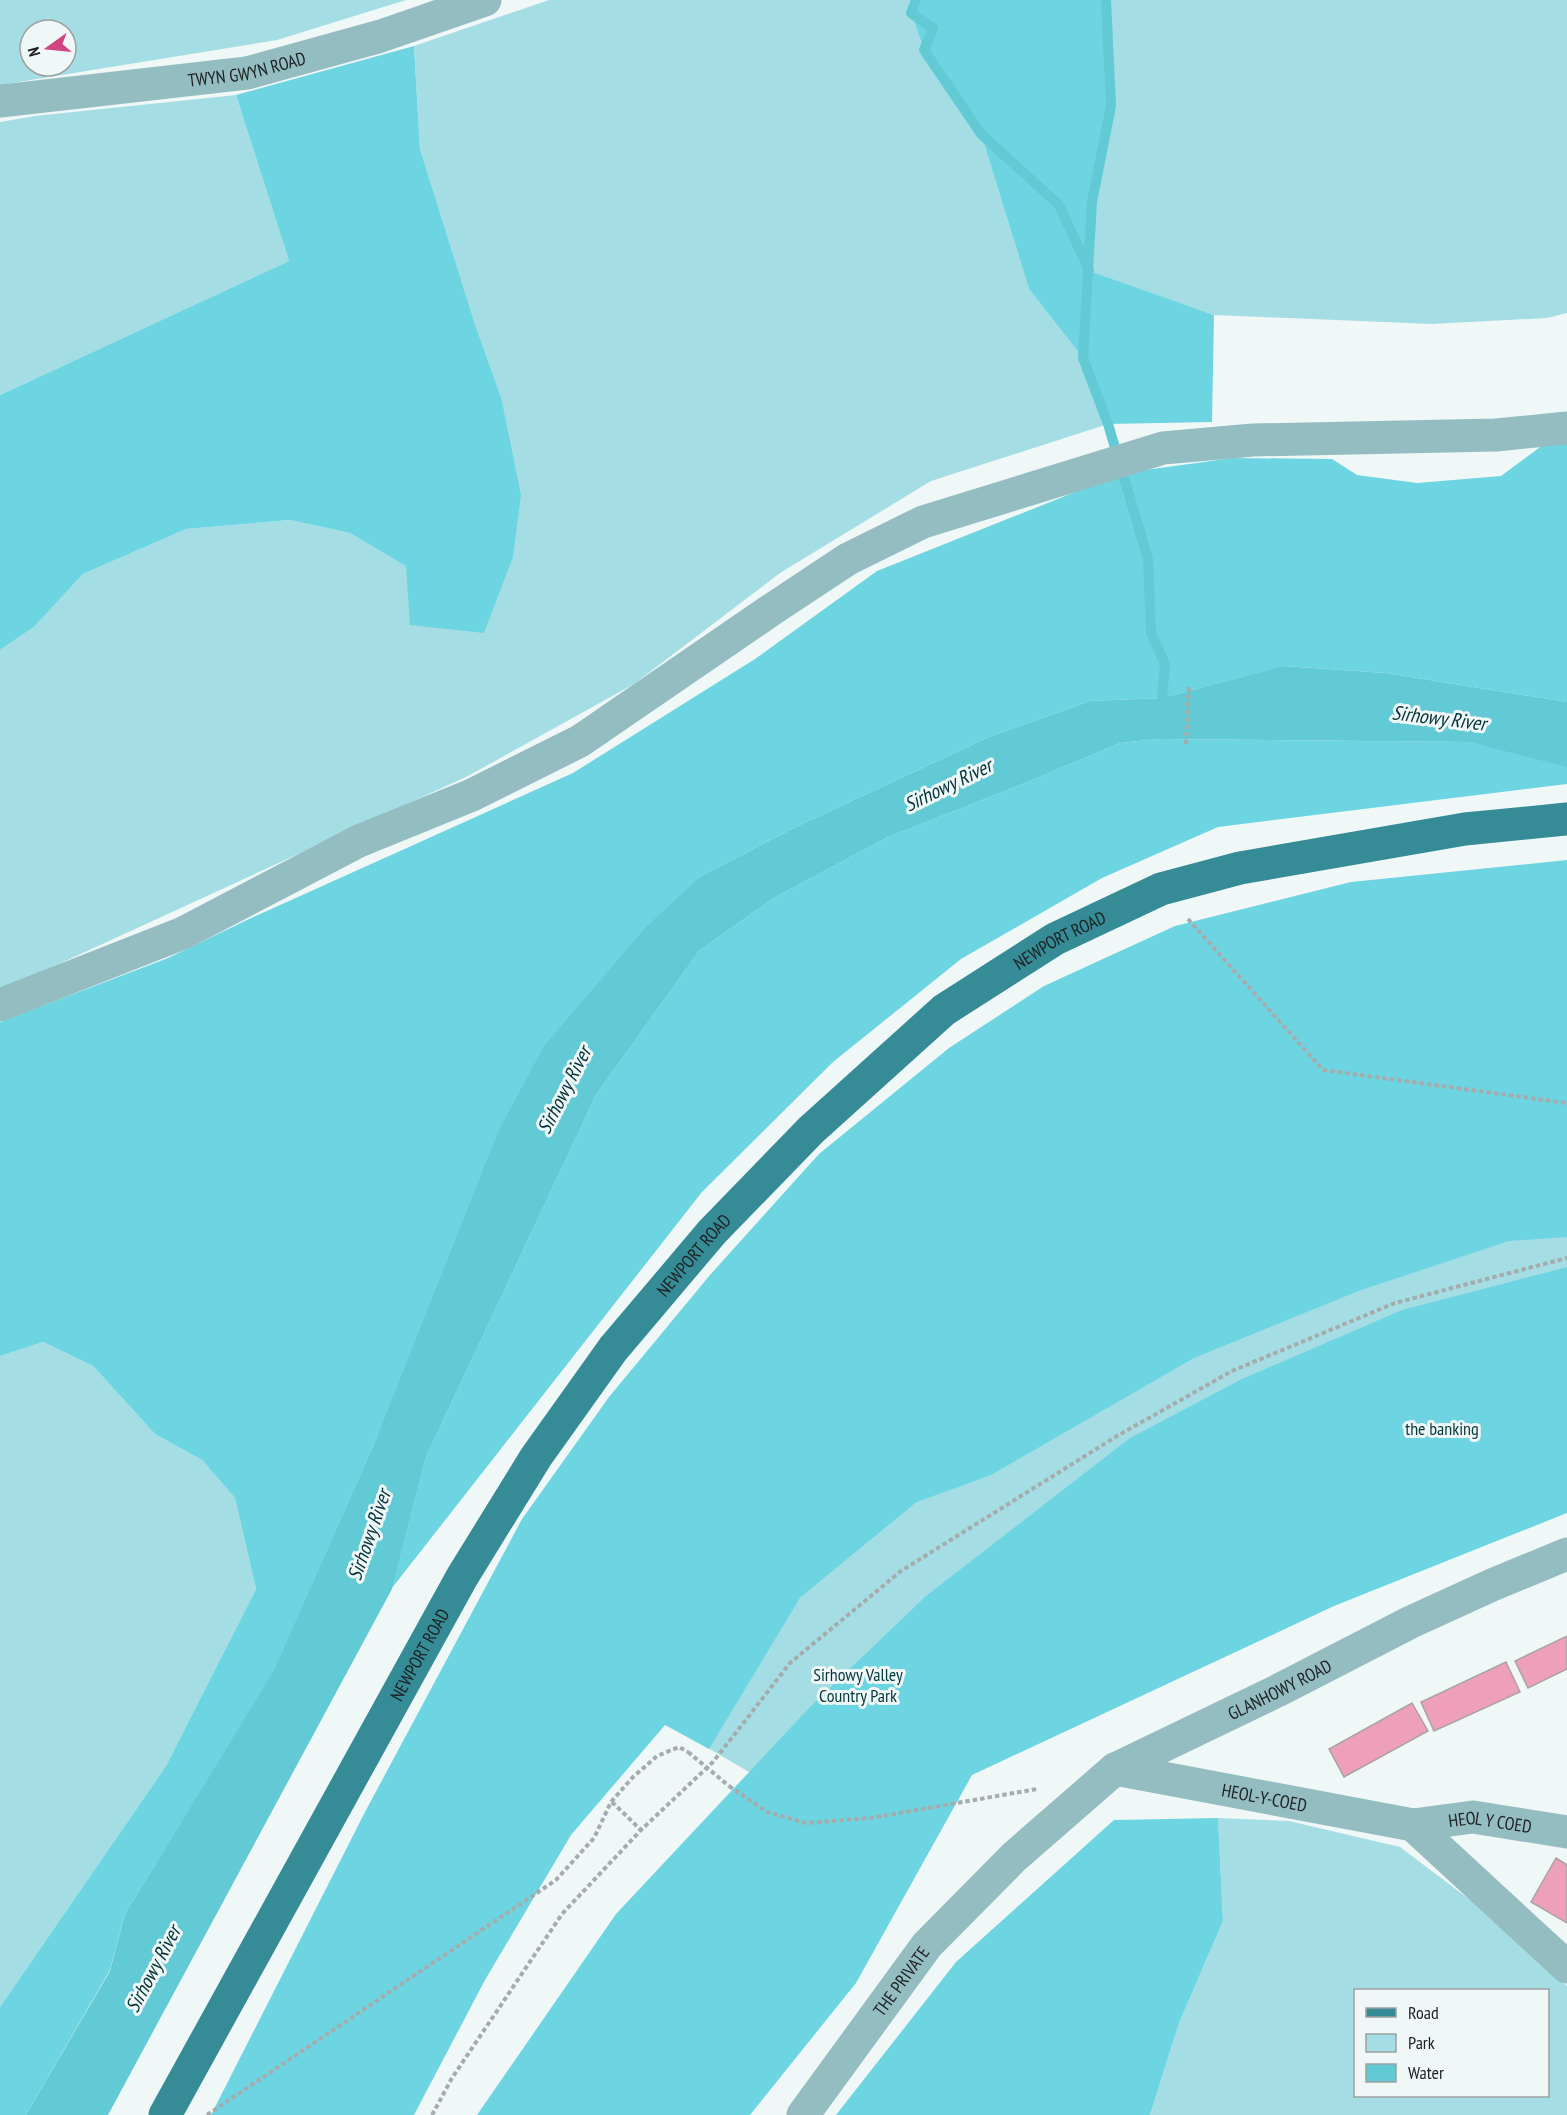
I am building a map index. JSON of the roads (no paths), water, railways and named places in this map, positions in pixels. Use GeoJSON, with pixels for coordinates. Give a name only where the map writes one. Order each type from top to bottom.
{"type":"FeatureCollection","features":[{"type":"Feature","properties":{"kind":"main road","name":"NEWPORT ROAD"},"geometry":{"type":"LineString","coordinates":[[165,2115],[462,1576],[536,1457],[613,1349],[712,1232],[802,1138],[944,1010],[1055,939],[1161,889],[1240,868],[1465,829],[1567,819]]}},
{"type":"Feature","properties":{"kind":"street","name":"TWYN GWYN ROAD"},"geometry":{"type":"LineString","coordinates":[[0,101],[247,73],[381,36],[485,0]]}},
{"type":"Feature","properties":{"kind":"street"},"geometry":{"type":"LineString","coordinates":[[0,1005],[183,933],[359,842],[472,795],[580,741],[848,559],[923,522],[1163,448],[1253,440],[1496,435],[1567,428]]}},
{"type":"Feature","properties":{"kind":"street","name":"GLANHOWY ROAD"},"geometry":{"type":"LineString","coordinates":[[1014,1857],[1114,1769],[1277,1691],[1411,1622],[1567,1554]]}},
{"type":"Feature","properties":{"kind":"street","name":"HEOL-Y-COED"},"geometry":{"type":"LineString","coordinates":[[1114,1769],[1413,1825]]}},
{"type":"Feature","properties":{"kind":"street","name":"HEOL Y COED"},"geometry":{"type":"LineString","coordinates":[[1413,1825],[1473,1817],[1567,1832]]}},
{"type":"Feature","properties":{"kind":"street"},"geometry":{"type":"LineString","coordinates":[[1413,1825],[1567,1966]]}},
{"type":"Feature","properties":{"kind":"street","name":"THE PRIVATE"},"geometry":{"type":"LineString","coordinates":[[803,2115],[927,1946],[1014,1857]]}},
{"type":"Feature","properties":{"kind":"water","name":"Sirhowy River"},"geometry":{"type":"Polygon","coordinates":[[[1283,666],[1386,673],[1567,702],[1567,767],[1469,742],[1158,739],[1120,743],[886,838],[772,899],[699,951],[596,1095],[426,1457],[392,1589],[108,2115],[26,2115],[110,1971],[125,1914],[274,1670],[377,1437],[498,1132],[544,1046],[646,927],[701,876],[798,826],[989,737],[1090,701],[1162,698],[1283,666]]]}},
{"type":"Feature","properties":{"kind":"waterway"},"geometry":{"type":"LineString","coordinates":[[916,0],[911,13],[933,28],[924,50],[981,134],[1059,205],[1089,270]]}},
{"type":"Feature","properties":{"kind":"waterway"},"geometry":{"type":"LineString","coordinates":[[1106,0],[1111,106],[1092,202],[1083,358],[1108,424],[1148,559],[1151,633],[1165,664],[1161,710]]}},
{"type":"Feature","properties":{"kind":"park label","name":"the banking"},"geometry":{"type":"Point","coordinates":[1442,1428]}},
{"type":"Feature","properties":{"kind":"park label","name":"Sirhowy Valley Country Park"},"geometry":{"type":"Point","coordinates":[858,1684]}}]}
